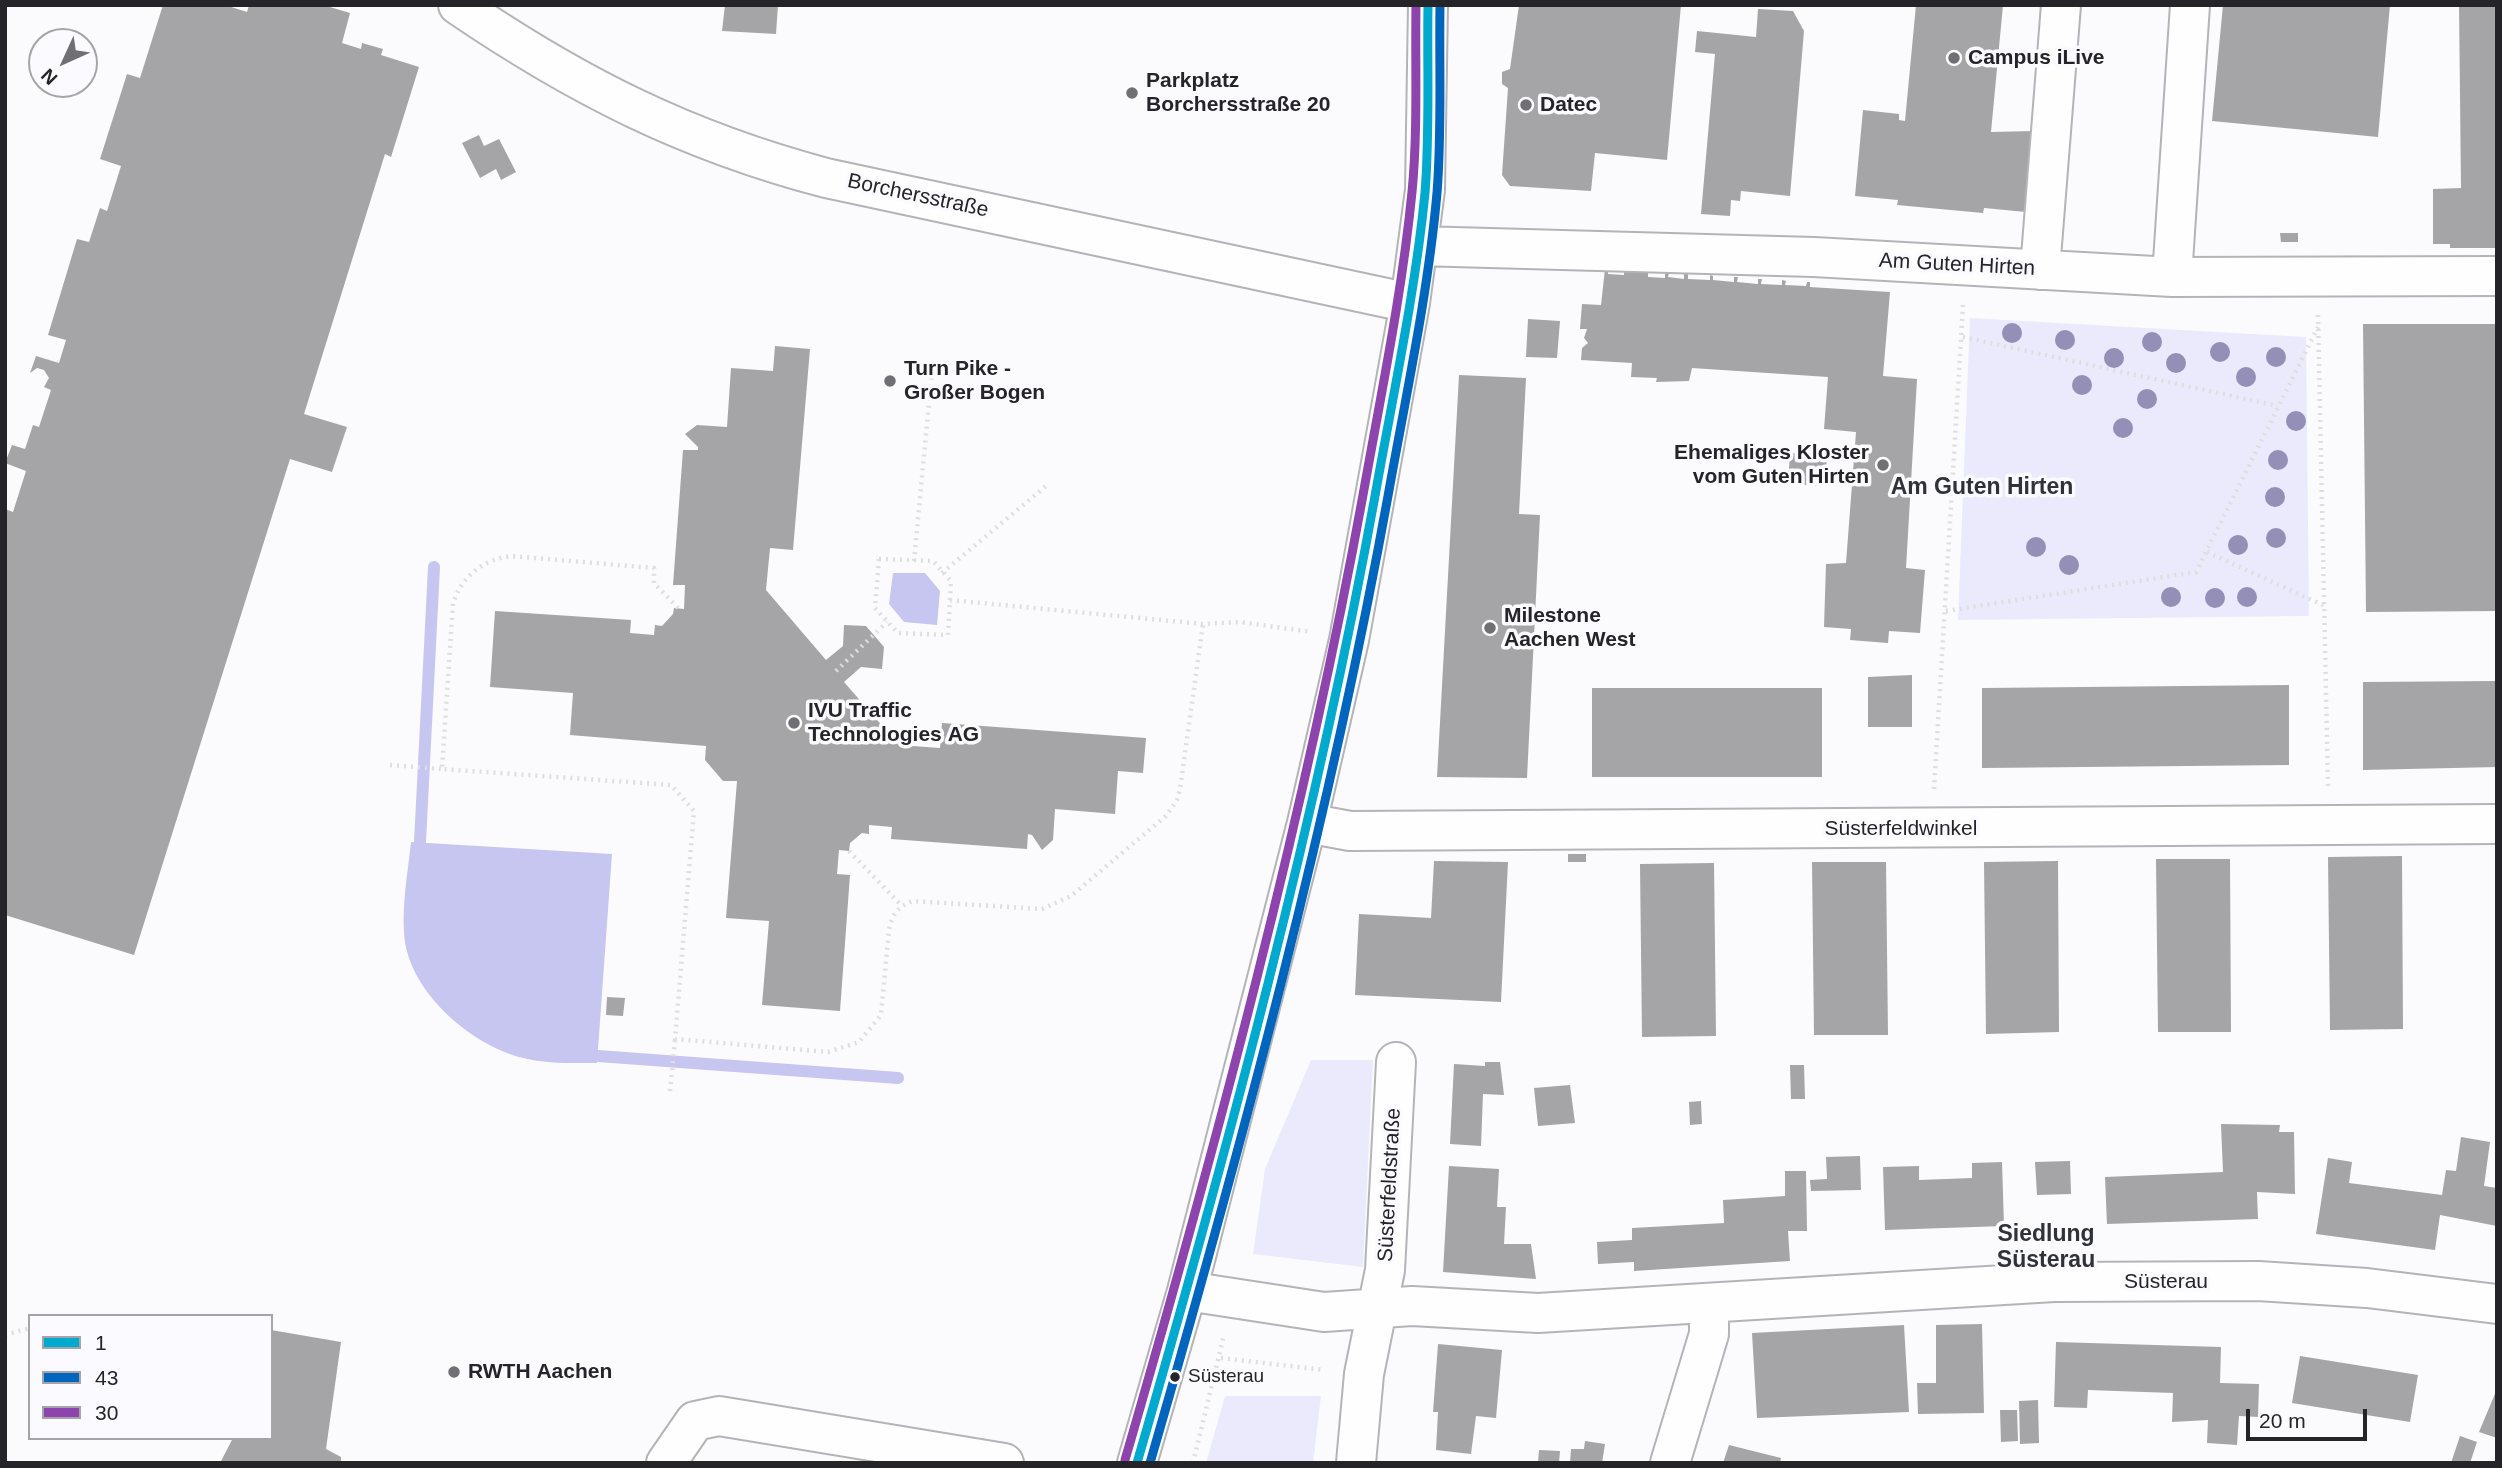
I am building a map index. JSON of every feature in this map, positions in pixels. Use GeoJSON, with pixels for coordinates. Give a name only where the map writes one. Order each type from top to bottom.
{"type":"FeatureCollection","features":[{"type":"Feature","properties":{"kind":"street","name":"Borchersstraße"},"geometry":{"type":"LineString","coordinates":[[458,5],[573,78],[635,111],[757,160],[826,178],[1409,303]]}},
{"type":"Feature","properties":{"kind":"street"},"geometry":{"type":"LineString","coordinates":[[1137,1463],[1186,1291],[1307,823],[1349,640],[1409,303],[1425,190],[1428,5]]}},
{"type":"Feature","properties":{"kind":"street"},"geometry":{"type":"LineString","coordinates":[[2039,270],[2061,5]]}},
{"type":"Feature","properties":{"kind":"street"},"geometry":{"type":"LineString","coordinates":[[2172,277],[2189,5]]}},
{"type":"Feature","properties":{"kind":"street","name":"Am Guten Hirten"},"geometry":{"type":"LineString","coordinates":[[1418,246],[1814,257],[2172,277],[2497,276]]}},
{"type":"Feature","properties":{"kind":"street","name":"Süsterfeldwinkel"},"geometry":{"type":"LineString","coordinates":[[1307,823],[1350,831],[2497,824]]}},
{"type":"Feature","properties":{"kind":"street","name":"Süsterfeldstraße"},"geometry":{"type":"LineString","coordinates":[[1356,1463],[1364,1374],[1385,1270],[1396,1062]]}},
{"type":"Feature","properties":{"kind":"street","name":"Süsterau"},"geometry":{"type":"LineString","coordinates":[[1379,1309],[1412,1306],[1538,1313],[2054,1282],[2258,1281],[2367,1288],[2497,1304]]}},
{"type":"Feature","properties":{"kind":"street"},"geometry":{"type":"LineString","coordinates":[[1186,1291],[1324,1311],[1379,1309]]}},
{"type":"Feature","properties":{"kind":"street"},"geometry":{"type":"LineString","coordinates":[[1670,1463],[1709,1334],[1709,1303]]}},
{"type":"Feature","properties":{"kind":"street"},"geometry":{"type":"LineString","coordinates":[[666,1463],[695,1421],[719,1416],[1004,1463]]}},
{"type":"Feature","properties":{"kind":"path"},"geometry":{"type":"LineString","coordinates":[[1931,829],[1963,338],[1963,265]]}},
{"type":"Feature","properties":{"kind":"path"},"geometry":{"type":"LineString","coordinates":[[2317,277],[2329,825]]}},
{"type":"Feature","properties":{"kind":"path"},"geometry":{"type":"LineString","coordinates":[[1946,611],[2196,572],[2318,326]]}},
{"type":"Feature","properties":{"kind":"path"},"geometry":{"type":"LineString","coordinates":[[1963,338],[2278,406]]}},
{"type":"Feature","properties":{"kind":"path"},"geometry":{"type":"LineString","coordinates":[[914,561],[933,361]]}},
{"type":"Feature","properties":{"kind":"path"},"geometry":{"type":"LineString","coordinates":[[942,573],[1046,486]]}},
{"type":"Feature","properties":{"kind":"path"},"geometry":{"type":"LineString","coordinates":[[2207,552],[2325,606]]}},
{"type":"Feature","properties":{"kind":"path"},"geometry":{"type":"LineString","coordinates":[[439,769],[453,603],[475,568],[495,558],[511,556],[654,568],[654,583],[678,608]]}},
{"type":"Feature","properties":{"kind":"path"},"geometry":{"type":"LineString","coordinates":[[880,559],[914,561],[933,561],[951,581],[948,635],[898,633],[875,608],[880,559]]}},
{"type":"Feature","properties":{"kind":"path"},"geometry":{"type":"LineString","coordinates":[[950,600],[1203,624],[1240,622],[1349,640]]}},
{"type":"Feature","properties":{"kind":"path"},"geometry":{"type":"LineString","coordinates":[[836,671],[887,622]]}},
{"type":"Feature","properties":{"kind":"path"},"geometry":{"type":"LineString","coordinates":[[675,1039],[828,1052],[859,1042],[881,1015],[891,917],[901,905],[912,901],[1042,909],[1071,896],[1166,816],[1178,800],[1203,624]]}},
{"type":"Feature","properties":{"kind":"path"},"geometry":{"type":"LineString","coordinates":[[390,765],[671,785],[694,811],[670,1091]]}},
{"type":"Feature","properties":{"kind":"path"},"geometry":{"type":"LineString","coordinates":[[849,851],[901,905]]}},
{"type":"Feature","properties":{"kind":"path"},"geometry":{"type":"LineString","coordinates":[[1193,1463],[1221,1358],[1230,1297]]}},
{"type":"Feature","properties":{"kind":"path"},"geometry":{"type":"LineString","coordinates":[[5,1335],[28,1329]]}},
{"type":"Feature","properties":{"kind":"path"},"geometry":{"type":"LineString","coordinates":[[1221,1358],[1364,1374]]}},
{"type":"Feature","properties":{"kind":"shaded area"},"geometry":{"type":"Polygon","coordinates":[[[1970,318],[2306,337],[2309,616],[1958,620],[1970,318]]]}},
{"type":"Feature","properties":{"kind":"shaded area"},"geometry":{"type":"Polygon","coordinates":[[[1311,1060],[1373,1060],[1363,1267],[1253,1254],[1265,1169],[1311,1060]]]}},
{"type":"Feature","properties":{"kind":"shaded area"},"geometry":{"type":"Polygon","coordinates":[[[1225,1396],[1321,1396],[1313,1463],[1206,1463],[1225,1396]]]}},
{"type":"Feature","properties":{"kind":"water"},"geometry":{"type":"Polygon","coordinates":[[[893,573],[925,573],[940,591],[937,625],[904,622],[889,604],[893,573]]]}},
{"type":"Feature","properties":{"kind":"water"},"geometry":{"type":"Polygon","coordinates":[[[411,842],[612,854],[597,1063],[541,1061],[503,1051],[463,1028],[429,994],[416,975],[404,933],[411,842]]]}},
{"type":"Feature","properties":{"kind":"building"},"geometry":{"type":"Polygon","coordinates":[[[163,5],[225,5],[247,12],[249,5],[323,5],[350,13],[342,43],[361,49],[362,43],[383,49],[381,55],[419,67],[391,157],[385,154],[304,414],[347,427],[332,472],[290,459],[134,955],[5,915],[5,509],[13,512],[26,471],[5,463],[12,445],[25,449],[33,425],[39,427],[51,390],[44,387],[49,378],[44,370],[37,368],[30,373],[36,356],[59,363],[66,340],[48,335],[77,239],[89,242],[100,208],[107,211],[121,166],[100,159],[127,74],[140,78],[163,5]]]}},
{"type":"Feature","properties":{"kind":"building"},"geometry":{"type":"Polygon","coordinates":[[[725,5],[778,5],[776,34],[722,31],[725,5]]]}},
{"type":"Feature","properties":{"kind":"building"},"geometry":{"type":"Polygon","coordinates":[[[1519,5],[1681,5],[1667,160],[1595,153],[1591,191],[1510,186],[1502,175],[1508,88],[1502,84],[1502,72],[1510,69],[1519,5]]]}},
{"type":"Feature","properties":{"kind":"building","name":"Campus iLive"},"geometry":{"type":"Polygon","coordinates":[[[1916,5],[2003,5],[1991,132],[2034,131],[2026,212],[1984,208],[1983,213],[1897,205],[1898,200],[1855,196],[1863,110],[1899,114],[1899,120],[1905,121],[1916,5]]]}},
{"type":"Feature","properties":{"kind":"building"},"geometry":{"type":"Polygon","coordinates":[[[2223,5],[2390,5],[2378,137],[2212,121],[2223,5]]]}},
{"type":"Feature","properties":{"kind":"building"},"geometry":{"type":"Polygon","coordinates":[[[2459,5],[2497,5],[2497,248],[2450,248],[2450,244],[2433,244],[2433,189],[2461,188],[2459,5]]]}},
{"type":"Feature","properties":{"kind":"building"},"geometry":{"type":"Polygon","coordinates":[[[1758,9],[1793,11],[1804,31],[1790,196],[1741,191],[1740,201],[1731,200],[1730,216],[1701,214],[1715,54],[1695,52],[1697,31],[1756,37],[1758,9]]]}},
{"type":"Feature","properties":{"kind":"building"},"geometry":{"type":"Polygon","coordinates":[[[479,135],[484,146],[499,139],[516,172],[501,180],[496,169],[480,178],[462,143],[479,135]]]}},
{"type":"Feature","properties":{"kind":"building"},"geometry":{"type":"Polygon","coordinates":[[[2280,233],[2298,233],[2298,242],[2281,242],[2280,233]]]}},
{"type":"Feature","properties":{"kind":"building","name":"Ehemaliges Kloster vom Guten Hirten"},"geometry":{"type":"Polygon","coordinates":[[[1605,269],[1608,269],[1608,274],[1624,275],[1624,270],[1648,271],[1648,277],[1665,278],[1665,273],[1669,273],[1668,277],[1684,279],[1684,274],[1688,274],[1688,279],[1710,280],[1710,275],[1713,280],[1734,282],[1734,277],[1738,277],[1737,282],[1758,284],[1758,279],[1762,279],[1761,284],[1782,285],[1782,280],[1786,281],[1785,285],[1806,286],[1807,282],[1810,282],[1810,287],[1890,292],[1883,376],[1917,379],[1906,568],[1925,570],[1920,633],[1889,631],[1888,643],[1850,640],[1851,629],[1824,627],[1826,564],[1846,563],[1856,432],[1824,429],[1828,377],[1692,368],[1689,381],[1656,382],[1657,378],[1631,377],[1632,363],[1581,360],[1582,348],[1588,343],[1584,338],[1587,329],[1580,329],[1582,304],[1601,305],[1605,269]]]}},
{"type":"Feature","properties":{"kind":"building"},"geometry":{"type":"Polygon","coordinates":[[[1528,319],[1560,321],[1557,358],[1526,357],[1528,319]]]}},
{"type":"Feature","properties":{"kind":"building"},"geometry":{"type":"Polygon","coordinates":[[[2363,324],[2497,324],[2497,611],[2366,612],[2363,324]]]}},
{"type":"Feature","properties":{"kind":"building"},"geometry":{"type":"Polygon","coordinates":[[[775,346],[810,349],[793,550],[770,548],[766,590],[826,660],[843,646],[844,625],[866,626],[884,647],[882,669],[861,667],[844,682],[899,745],[940,748],[942,723],[1146,738],[1143,773],[1118,771],[1115,814],[1055,809],[1053,840],[1042,850],[1032,835],[1028,834],[1027,849],[891,839],[892,827],[869,825],[869,834],[862,833],[850,843],[849,851],[839,850],[837,874],[850,875],[840,1011],[762,1005],[769,921],[726,918],[737,781],[723,781],[705,760],[706,746],[570,735],[573,693],[490,687],[495,611],[631,620],[630,633],[654,635],[655,625],[662,626],[673,614],[674,608],[684,609],[685,585],[673,585],[683,450],[698,450],[685,434],[697,425],[727,427],[731,368],[773,371],[775,346]]]}},
{"type":"Feature","properties":{"kind":"building","name":"Milestone Aachen West"},"geometry":{"type":"Polygon","coordinates":[[[1459,375],[1526,378],[1519,514],[1540,515],[1527,778],[1437,777],[1459,375]]]}},
{"type":"Feature","properties":{"kind":"building"},"geometry":{"type":"Polygon","coordinates":[[[1790,453],[1827,455],[1825,486],[1788,484],[1790,453]]]}},
{"type":"Feature","properties":{"kind":"building"},"geometry":{"type":"Polygon","coordinates":[[[1912,675],[1912,727],[1868,727],[1868,677],[1912,675]]]}},
{"type":"Feature","properties":{"kind":"building"},"geometry":{"type":"Polygon","coordinates":[[[2497,681],[2497,767],[2363,770],[2363,682],[2497,681]]]}},
{"type":"Feature","properties":{"kind":"building"},"geometry":{"type":"Polygon","coordinates":[[[2289,685],[2289,765],[1982,768],[1982,688],[2289,685]]]}},
{"type":"Feature","properties":{"kind":"building"},"geometry":{"type":"Polygon","coordinates":[[[1592,688],[1822,688],[1822,777],[1592,777],[1592,688]]]}},
{"type":"Feature","properties":{"kind":"building"},"geometry":{"type":"Polygon","coordinates":[[[1568,854],[1586,854],[1586,862],[1568,862],[1568,854]]]}},
{"type":"Feature","properties":{"kind":"building"},"geometry":{"type":"Polygon","coordinates":[[[2402,856],[2403,1029],[2330,1030],[2328,857],[2402,856]]]}},
{"type":"Feature","properties":{"kind":"building"},"geometry":{"type":"Polygon","coordinates":[[[2156,859],[2230,859],[2231,1032],[2158,1032],[2156,859]]]}},
{"type":"Feature","properties":{"kind":"building"},"geometry":{"type":"Polygon","coordinates":[[[1434,861],[1508,862],[1501,1002],[1355,995],[1359,914],[1431,918],[1434,861]]]}},
{"type":"Feature","properties":{"kind":"building"},"geometry":{"type":"Polygon","coordinates":[[[2058,861],[2059,1032],[1986,1034],[1984,862],[2058,861]]]}},
{"type":"Feature","properties":{"kind":"building"},"geometry":{"type":"Polygon","coordinates":[[[1812,862],[1886,862],[1888,1035],[1814,1035],[1812,862]]]}},
{"type":"Feature","properties":{"kind":"building"},"geometry":{"type":"Polygon","coordinates":[[[1714,863],[1716,1036],[1642,1037],[1640,864],[1714,863]]]}},
{"type":"Feature","properties":{"kind":"building"},"geometry":{"type":"Polygon","coordinates":[[[607,997],[625,998],[623,1016],[606,1015],[607,997]]]}},
{"type":"Feature","properties":{"kind":"building"},"geometry":{"type":"Polygon","coordinates":[[[1485,1062],[1500,1062],[1504,1095],[1483,1094],[1481,1146],[1450,1144],[1454,1064],[1485,1066],[1485,1062]]]}},
{"type":"Feature","properties":{"kind":"building"},"geometry":{"type":"Polygon","coordinates":[[[1790,1065],[1804,1065],[1805,1099],[1791,1099],[1790,1065]]]}},
{"type":"Feature","properties":{"kind":"building"},"geometry":{"type":"Polygon","coordinates":[[[1570,1085],[1575,1123],[1538,1126],[1534,1088],[1570,1085]]]}},
{"type":"Feature","properties":{"kind":"building"},"geometry":{"type":"Polygon","coordinates":[[[1701,1101],[1702,1124],[1690,1125],[1689,1102],[1701,1101]]]}},
{"type":"Feature","properties":{"kind":"building"},"geometry":{"type":"Polygon","coordinates":[[[2221,1124],[2280,1125],[2279,1132],[2294,1132],[2295,1194],[2257,1192],[2258,1219],[2107,1224],[2105,1177],[2223,1172],[2221,1124]]]}},
{"type":"Feature","properties":{"kind":"building"},"geometry":{"type":"Polygon","coordinates":[[[2461,1137],[2490,1142],[2484,1186],[2497,1188],[2497,1226],[2440,1215],[2435,1250],[2316,1234],[2328,1158],[2352,1162],[2349,1183],[2442,1195],[2446,1170],[2456,1171],[2461,1137]]]}},
{"type":"Feature","properties":{"kind":"building"},"geometry":{"type":"Polygon","coordinates":[[[1860,1156],[1861,1190],[1811,1191],[1810,1180],[1827,1179],[1826,1157],[1860,1156]]]}},
{"type":"Feature","properties":{"kind":"building"},"geometry":{"type":"Polygon","coordinates":[[[2070,1161],[2071,1194],[2037,1195],[2035,1162],[2070,1161]]]}},
{"type":"Feature","properties":{"kind":"building"},"geometry":{"type":"Polygon","coordinates":[[[2002,1162],[2004,1226],[1885,1230],[1883,1167],[1919,1166],[1919,1180],[1972,1178],[1972,1163],[2002,1162]]]}},
{"type":"Feature","properties":{"kind":"building"},"geometry":{"type":"Polygon","coordinates":[[[1449,1166],[1499,1169],[1497,1207],[1506,1207],[1504,1244],[1531,1244],[1536,1279],[1443,1272],[1449,1166]]]}},
{"type":"Feature","properties":{"kind":"building"},"geometry":{"type":"Polygon","coordinates":[[[1785,1171],[1806,1171],[1807,1231],[1788,1231],[1790,1261],[1634,1271],[1634,1262],[1598,1264],[1597,1242],[1632,1240],[1632,1228],[1724,1223],[1723,1200],[1785,1196],[1785,1171]]]}},
{"type":"Feature","properties":{"kind":"building"},"geometry":{"type":"Polygon","coordinates":[[[1982,1324],[1984,1413],[1918,1414],[1917,1383],[1936,1383],[1936,1325],[1982,1324]]]}},
{"type":"Feature","properties":{"kind":"building"},"geometry":{"type":"Polygon","coordinates":[[[1904,1325],[1909,1412],[1757,1418],[1752,1333],[1904,1325]]]}},
{"type":"Feature","properties":{"kind":"building"},"geometry":{"type":"Polygon","coordinates":[[[273,1330],[341,1342],[326,1449],[341,1457],[341,1463],[220,1463],[232,1440],[273,1440],[273,1330]]]}},
{"type":"Feature","properties":{"kind":"building"},"geometry":{"type":"Polygon","coordinates":[[[2056,1342],[2221,1347],[2220,1383],[2259,1384],[2258,1417],[2239,1416],[2237,1445],[2207,1443],[2208,1420],[2172,1422],[2173,1393],[2088,1390],[2087,1408],[2054,1407],[2056,1342]]]}},
{"type":"Feature","properties":{"kind":"building"},"geometry":{"type":"Polygon","coordinates":[[[1438,1344],[1502,1350],[1496,1418],[1476,1416],[1471,1454],[1436,1450],[1438,1412],[1433,1412],[1438,1344]]]}},
{"type":"Feature","properties":{"kind":"building"},"geometry":{"type":"Polygon","coordinates":[[[2300,1356],[2418,1375],[2410,1422],[2292,1403],[2300,1356]]]}},
{"type":"Feature","properties":{"kind":"building"},"geometry":{"type":"Polygon","coordinates":[[[2497,1389],[2497,1438],[2479,1432],[2497,1389]]]}},
{"type":"Feature","properties":{"kind":"building"},"geometry":{"type":"Polygon","coordinates":[[[2038,1400],[2039,1443],[2020,1444],[2019,1401],[2038,1400]]]}},
{"type":"Feature","properties":{"kind":"building"},"geometry":{"type":"Polygon","coordinates":[[[2000,1410],[2017,1410],[2018,1441],[2001,1442],[2000,1410]]]}},
{"type":"Feature","properties":{"kind":"building"},"geometry":{"type":"Polygon","coordinates":[[[2460,1436],[2477,1442],[2470,1463],[2451,1463],[2460,1436]]]}},
{"type":"Feature","properties":{"kind":"building"},"geometry":{"type":"Polygon","coordinates":[[[1585,1441],[1605,1444],[1602,1463],[1570,1463],[1571,1449],[1584,1449],[1585,1441]]]}},
{"type":"Feature","properties":{"kind":"building"},"geometry":{"type":"Polygon","coordinates":[[[1729,1445],[1781,1458],[1780,1463],[1723,1463],[1729,1445]]]}},
{"type":"Feature","properties":{"kind":"building"},"geometry":{"type":"Polygon","coordinates":[[[1539,1450],[1560,1451],[1559,1463],[1538,1463],[1539,1450]]]}},
{"type":"Feature","properties":{"kind":"waterway"},"geometry":{"type":"LineString","coordinates":[[420,842],[434,567]]}},
{"type":"Feature","properties":{"kind":"waterway"},"geometry":{"type":"LineString","coordinates":[[598,1056],[898,1078]]}},
{"type":"Feature","properties":{"kind":"transit line","name":"30"},"geometry":{"type":"LineString","coordinates":[[1125,1460],[1193,1221],[1256,980],[1340,616],[1391,344],[1408,230],[1415,146],[1416,5]]}},
{"type":"Feature","properties":{"kind":"transit line","name":"1"},"geometry":{"type":"LineString","coordinates":[[1137,1463],[1205,1223],[1268,982],[1352,618],[1403,344],[1421,231],[1427,146],[1428,5]]}},
{"type":"Feature","properties":{"kind":"transit line","name":"43"},"geometry":{"type":"LineString","coordinates":[[1150,1463],[1218,1223],[1281,982],[1365,618],[1416,344],[1433,231],[1439,146],[1440,5]]}},
{"type":"Feature","properties":{"kind":"place","name":"Campus iLive"},"geometry":{"type":"Point","coordinates":[1954,58]}},
{"type":"Feature","properties":{"kind":"place","name":"Parkplatz Borchersstraße 20"},"geometry":{"type":"Point","coordinates":[1132,93]}},
{"type":"Feature","properties":{"kind":"place","name":"Datec"},"geometry":{"type":"Point","coordinates":[1526,105]}},
{"type":"Feature","properties":{"kind":"place","name":"Turn Pike - Großer Bogen"},"geometry":{"type":"Point","coordinates":[890,381]}},
{"type":"Feature","properties":{"kind":"place","name":"Ehemaliges Kloster vom Guten Hirten"},"geometry":{"type":"Point","coordinates":[1883,465]}},
{"type":"Feature","properties":{"kind":"place","name":"Milestone Aachen West"},"geometry":{"type":"Point","coordinates":[1490,628]}},
{"type":"Feature","properties":{"kind":"place","name":"IVU Traffic Technologies AG"},"geometry":{"type":"Point","coordinates":[794,723]}},
{"type":"Feature","properties":{"kind":"place","name":"RWTH Aachen"},"geometry":{"type":"Point","coordinates":[454,1372]}},
{"type":"Feature","properties":{"kind":"place","name":"Süsterau"},"geometry":{"type":"Point","coordinates":[1175,1377]}},
{"type":"Feature","properties":{"kind":"district","name":"Am Guten Hirten"},"geometry":{"type":"Point","coordinates":[1982,488]}},
{"type":"Feature","properties":{"kind":"district","name":"Siedlung Süsterau"},"geometry":{"type":"Point","coordinates":[2046,1248]}}]}
